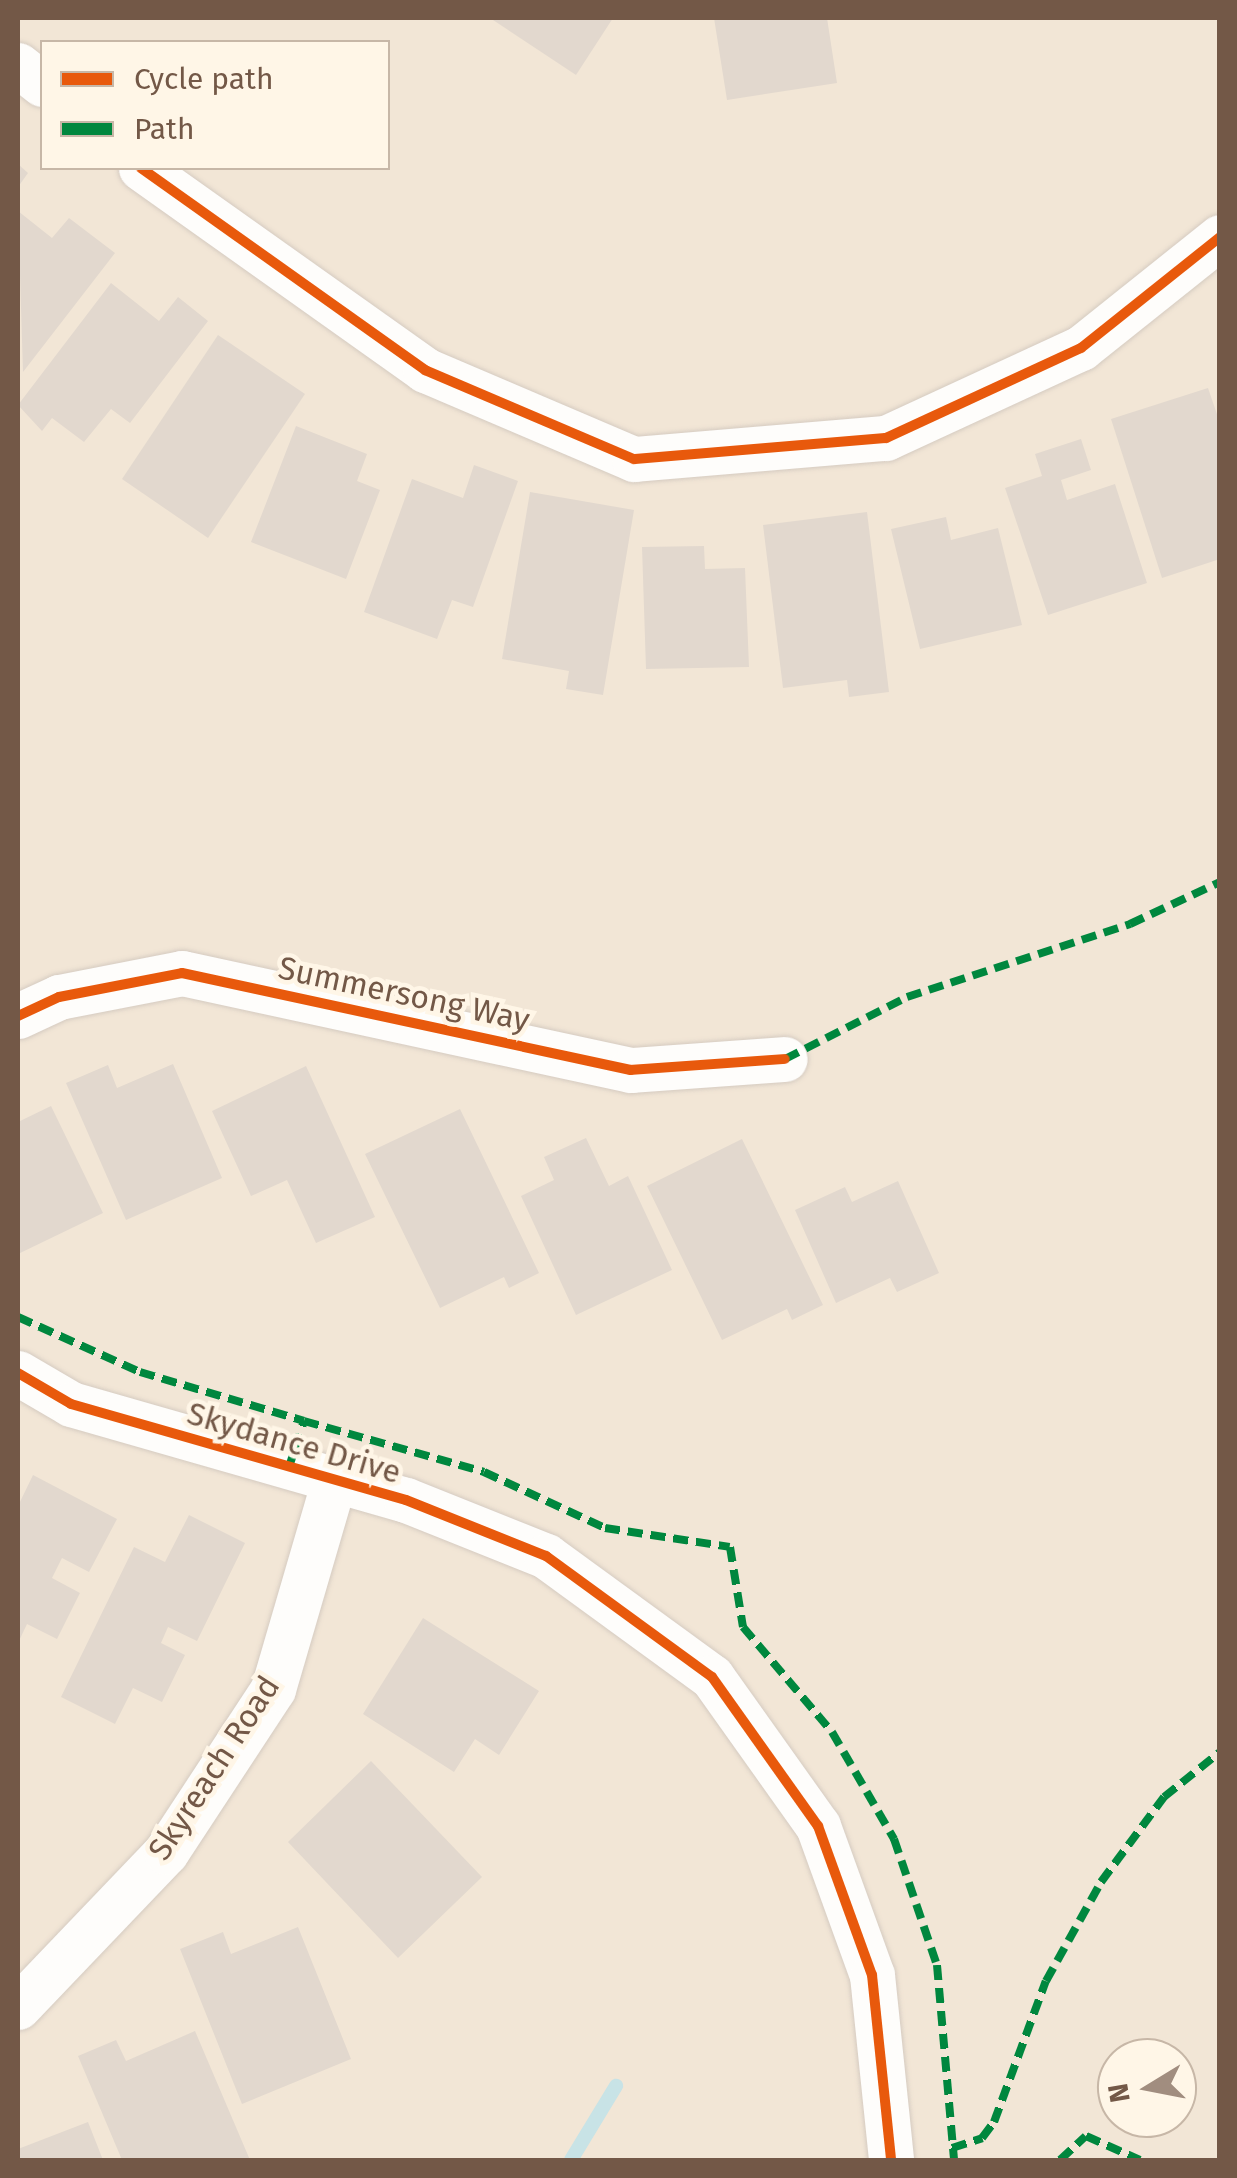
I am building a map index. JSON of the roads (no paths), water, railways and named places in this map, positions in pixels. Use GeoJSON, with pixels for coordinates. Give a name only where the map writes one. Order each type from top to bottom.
{"type":"FeatureCollection","features":[{"type":"Feature","properties":{"kind":"street"},"geometry":{"type":"LineString","coordinates":[[18,65],[40,82]]}},
{"type":"Feature","properties":{"kind":"street"},"geometry":{"type":"LineString","coordinates":[[144,170],[425,370],[634,459],[886,438],[1081,348],[1220,237]]}},
{"type":"Feature","properties":{"kind":"street","name":"Summersong Way"},"geometry":{"type":"LineString","coordinates":[[18,1016],[59,997],[182,973],[630,1070],[785,1060]]}},
{"type":"Feature","properties":{"kind":"street","name":"Skydance Drive"},"geometry":{"type":"LineString","coordinates":[[18,1373],[71,1404],[333,1484],[406,1500],[546,1556],[712,1677],[818,1826],[872,1975],[891,2160]]}},
{"type":"Feature","properties":{"kind":"street","name":"Skyreach Road"},"geometry":{"type":"LineString","coordinates":[[18,2008],[166,1852],[273,1690],[333,1484]]}},
{"type":"Feature","properties":{"kind":"waterway"},"geometry":{"type":"LineString","coordinates":[[571,2160],[616,2086]]}}]}
